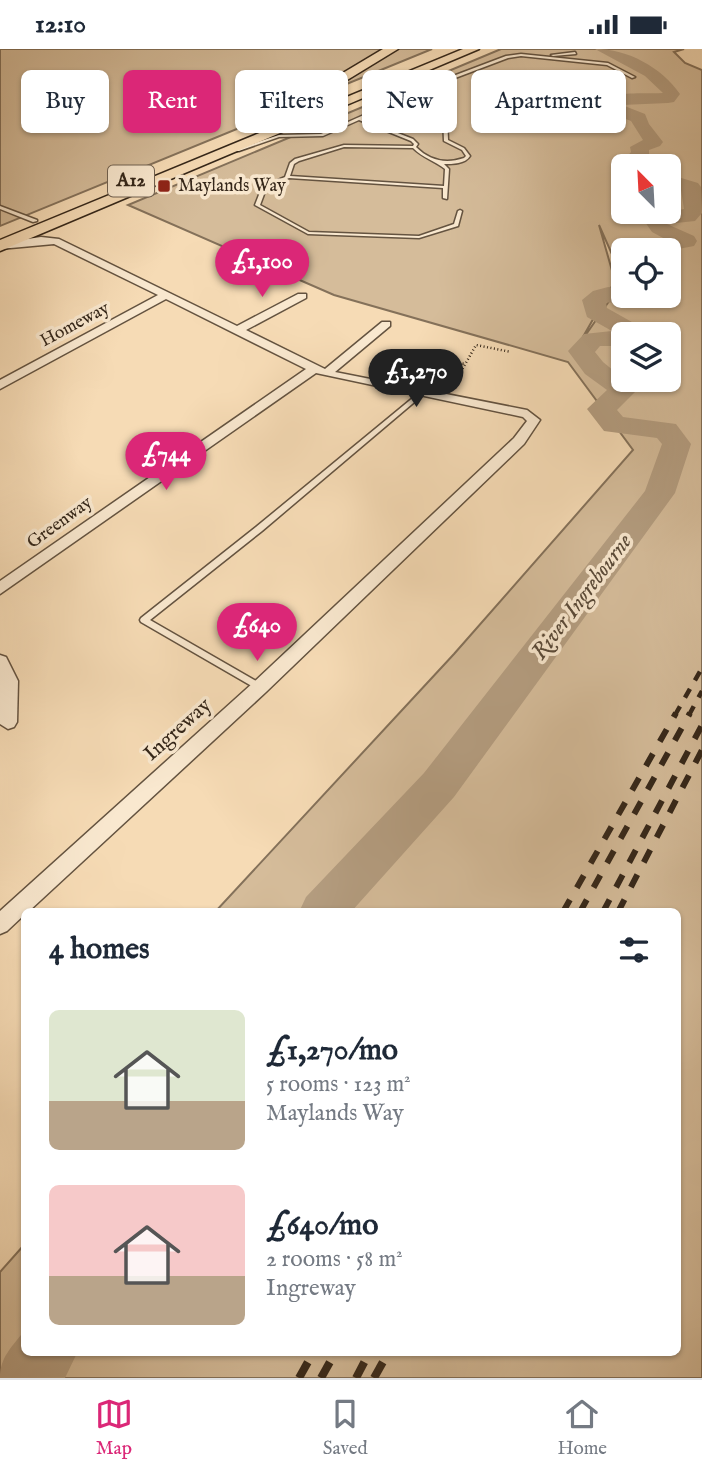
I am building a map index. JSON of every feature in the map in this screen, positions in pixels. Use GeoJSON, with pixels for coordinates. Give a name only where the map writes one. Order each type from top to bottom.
{"type":"FeatureCollection","features":[{"type":"Feature","properties":{"kind":"highway","name":"A12"},"geometry":{"type":"LineString","coordinates":[[348,76],[392,49]]}},
{"type":"Feature","properties":{"kind":"highway","name":"A12"},"geometry":{"type":"LineString","coordinates":[[348,92],[454,49]]}},
{"type":"Feature","properties":{"kind":"highway","name":"A12"},"geometry":{"type":"LineString","coordinates":[[348,106],[473,49]]}},
{"type":"Feature","properties":{"kind":"highway","name":"A12"},"geometry":{"type":"LineString","coordinates":[[0,246],[35,221],[248,133]]}},
{"type":"Feature","properties":{"kind":"highway","name":"A12"},"geometry":{"type":"LineString","coordinates":[[0,246],[213,158],[286,133]]}},
{"type":"Feature","properties":{"kind":"street"},"geometry":{"type":"LineString","coordinates":[[37,241],[51,227],[56,241]]}},
{"type":"Feature","properties":{"kind":"street"},"geometry":{"type":"LineString","coordinates":[[0,246],[56,241],[320,371],[446,398]]}},
{"type":"Feature","properties":{"kind":"street","name":"Homeway"},"geometry":{"type":"LineString","coordinates":[[0,385],[166,295]]}},
{"type":"Feature","properties":{"kind":"street"},"geometry":{"type":"LineString","coordinates":[[236,331],[302,296]]}},
{"type":"Feature","properties":{"kind":"street","name":"Greenway"},"geometry":{"type":"LineString","coordinates":[[0,589],[386,324]]}},
{"type":"Feature","properties":{"kind":"street","name":"Ingreway"},"geometry":{"type":"LineString","coordinates":[[0,924],[260,687],[519,441],[534,420],[527,414],[446,398]]}},
{"type":"Feature","properties":{"kind":"street"},"geometry":{"type":"LineString","coordinates":[[0,661],[10,681],[8,722]]}},
{"type":"Feature","properties":{"kind":"lane"},"geometry":{"type":"LineString","coordinates":[[531,49],[549,56],[575,53]]}},
{"type":"Feature","properties":{"kind":"lane"},"geometry":{"type":"LineString","coordinates":[[457,76],[507,57],[529,55],[608,64],[633,77]]}},
{"type":"Feature","properties":{"kind":"lane"},"geometry":{"type":"LineString","coordinates":[[348,124],[362,118]]}},
{"type":"Feature","properties":{"kind":"lane"},"geometry":{"type":"LineString","coordinates":[[359,119],[412,140],[416,144],[414,147]]}},
{"type":"Feature","properties":{"kind":"lane"},"geometry":{"type":"LineString","coordinates":[[440,163],[461,161],[468,156],[463,149],[446,141],[446,133]]}},
{"type":"Feature","properties":{"kind":"lane"},"geometry":{"type":"LineString","coordinates":[[287,177],[294,161],[340,147],[414,147],[428,159],[447,169],[444,198]]}},
{"type":"Feature","properties":{"kind":"lane"},"geometry":{"type":"LineString","coordinates":[[446,187],[287,177],[267,185],[257,205],[304,232],[423,237],[456,225],[460,211]]}},
{"type":"Feature","properties":{"kind":"lane"},"geometry":{"type":"LineString","coordinates":[[0,207],[35,221]]}},
{"type":"Feature","properties":{"kind":"lane"},"geometry":{"type":"LineString","coordinates":[[260,687],[144,619],[259,529],[422,393]]}},
{"type":"Feature","properties":{"kind":"path"},"geometry":{"type":"LineString","coordinates":[[579,61],[581,70]]}},
{"type":"Feature","properties":{"kind":"path"},"geometry":{"type":"LineString","coordinates":[[446,398],[476,345],[510,352]]}},
{"type":"Feature","properties":{"kind":"path"},"geometry":{"type":"LineString","coordinates":[[442,359],[465,364]]}},
{"type":"Feature","properties":{"kind":"shaded area"},"geometry":{"type":"Polygon","coordinates":[[[0,49],[432,49],[381,70],[362,70],[362,78],[348,83],[348,70],[235,70],[235,130],[0,226],[0,49]]]}},
{"type":"Feature","properties":{"kind":"shaded area"},"geometry":{"type":"Polygon","coordinates":[[[501,49],[684,49],[674,52],[685,63],[702,70],[702,1378],[0,1378],[0,1272],[21,1248],[21,1356],[681,1356],[681,908],[219,908],[454,654],[633,450],[568,362],[334,295],[128,205],[300,133],[348,133],[348,113],[362,107],[362,133],[457,133],[457,70],[451,70],[501,49]]]}},
{"type":"Feature","properties":{"kind":"waterway","name":"River Ingrebourne"},"geometry":{"type":"LineString","coordinates":[[602,49],[650,73],[672,94],[668,98],[612,101],[603,104],[639,118],[640,125],[654,142],[639,147],[640,154]]}},
{"type":"Feature","properties":{"kind":"waterway","name":"River Ingrebourne"},"geometry":{"type":"LineString","coordinates":[[681,184],[691,187],[690,197],[694,210],[688,217],[681,217]]}},
{"type":"Feature","properties":{"kind":"waterway","name":"River Ingrebourne"},"geometry":{"type":"LineString","coordinates":[[656,224],[680,238]]}},
{"type":"Feature","properties":{"kind":"waterway","name":"River Ingrebourne"},"geometry":{"type":"LineString","coordinates":[[681,239],[686,241],[681,242]]}},
{"type":"Feature","properties":{"kind":"waterway","name":"River Ingrebourne"},"geometry":{"type":"LineString","coordinates":[[611,294],[594,300],[596,312],[614,322]]}},
{"type":"Feature","properties":{"kind":"waterway","name":"River Ingrebourne"},"geometry":{"type":"LineString","coordinates":[[611,338],[593,339],[581,351],[594,368],[611,380]]}},
{"type":"Feature","properties":{"kind":"waterway","name":"River Ingrebourne"},"geometry":{"type":"LineString","coordinates":[[326,908],[439,785],[660,493],[677,444],[666,430],[614,425],[601,409],[622,392]]}},
{"type":"Feature","properties":{"kind":"waterway","name":"River Ingrebourne"},"geometry":{"type":"LineString","coordinates":[[26,1378],[44,1356]]}},
{"type":"Feature","properties":{"kind":"railway"},"geometry":{"type":"LineString","coordinates":[[675,715],[702,668]]}},
{"type":"Feature","properties":{"kind":"railway"},"geometry":{"type":"LineString","coordinates":[[689,715],[702,691]]}},
{"type":"Feature","properties":{"kind":"railway"},"geometry":{"type":"LineString","coordinates":[[565,908],[676,713]]}},
{"type":"Feature","properties":{"kind":"railway"},"geometry":{"type":"LineString","coordinates":[[582,908],[690,713]]}},
{"type":"Feature","properties":{"kind":"railway"},"geometry":{"type":"LineString","coordinates":[[605,908],[702,725]]}},
{"type":"Feature","properties":{"kind":"railway"},"geometry":{"type":"LineString","coordinates":[[620,908],[702,750]]}},
{"type":"Feature","properties":{"kind":"railway"},"geometry":{"type":"LineString","coordinates":[[299,1378],[311,1356]]}},
{"type":"Feature","properties":{"kind":"railway"},"geometry":{"type":"LineString","coordinates":[[321,1378],[333,1356]]}},
{"type":"Feature","properties":{"kind":"railway"},"geometry":{"type":"LineString","coordinates":[[356,1378],[367,1356]]}},
{"type":"Feature","properties":{"kind":"railway"},"geometry":{"type":"LineString","coordinates":[[374,1378],[386,1356]]}},
{"type":"Feature","properties":{"kind":"place","name":"Maylands Way"},"geometry":{"type":"Point","coordinates":[164,186]}}]}
